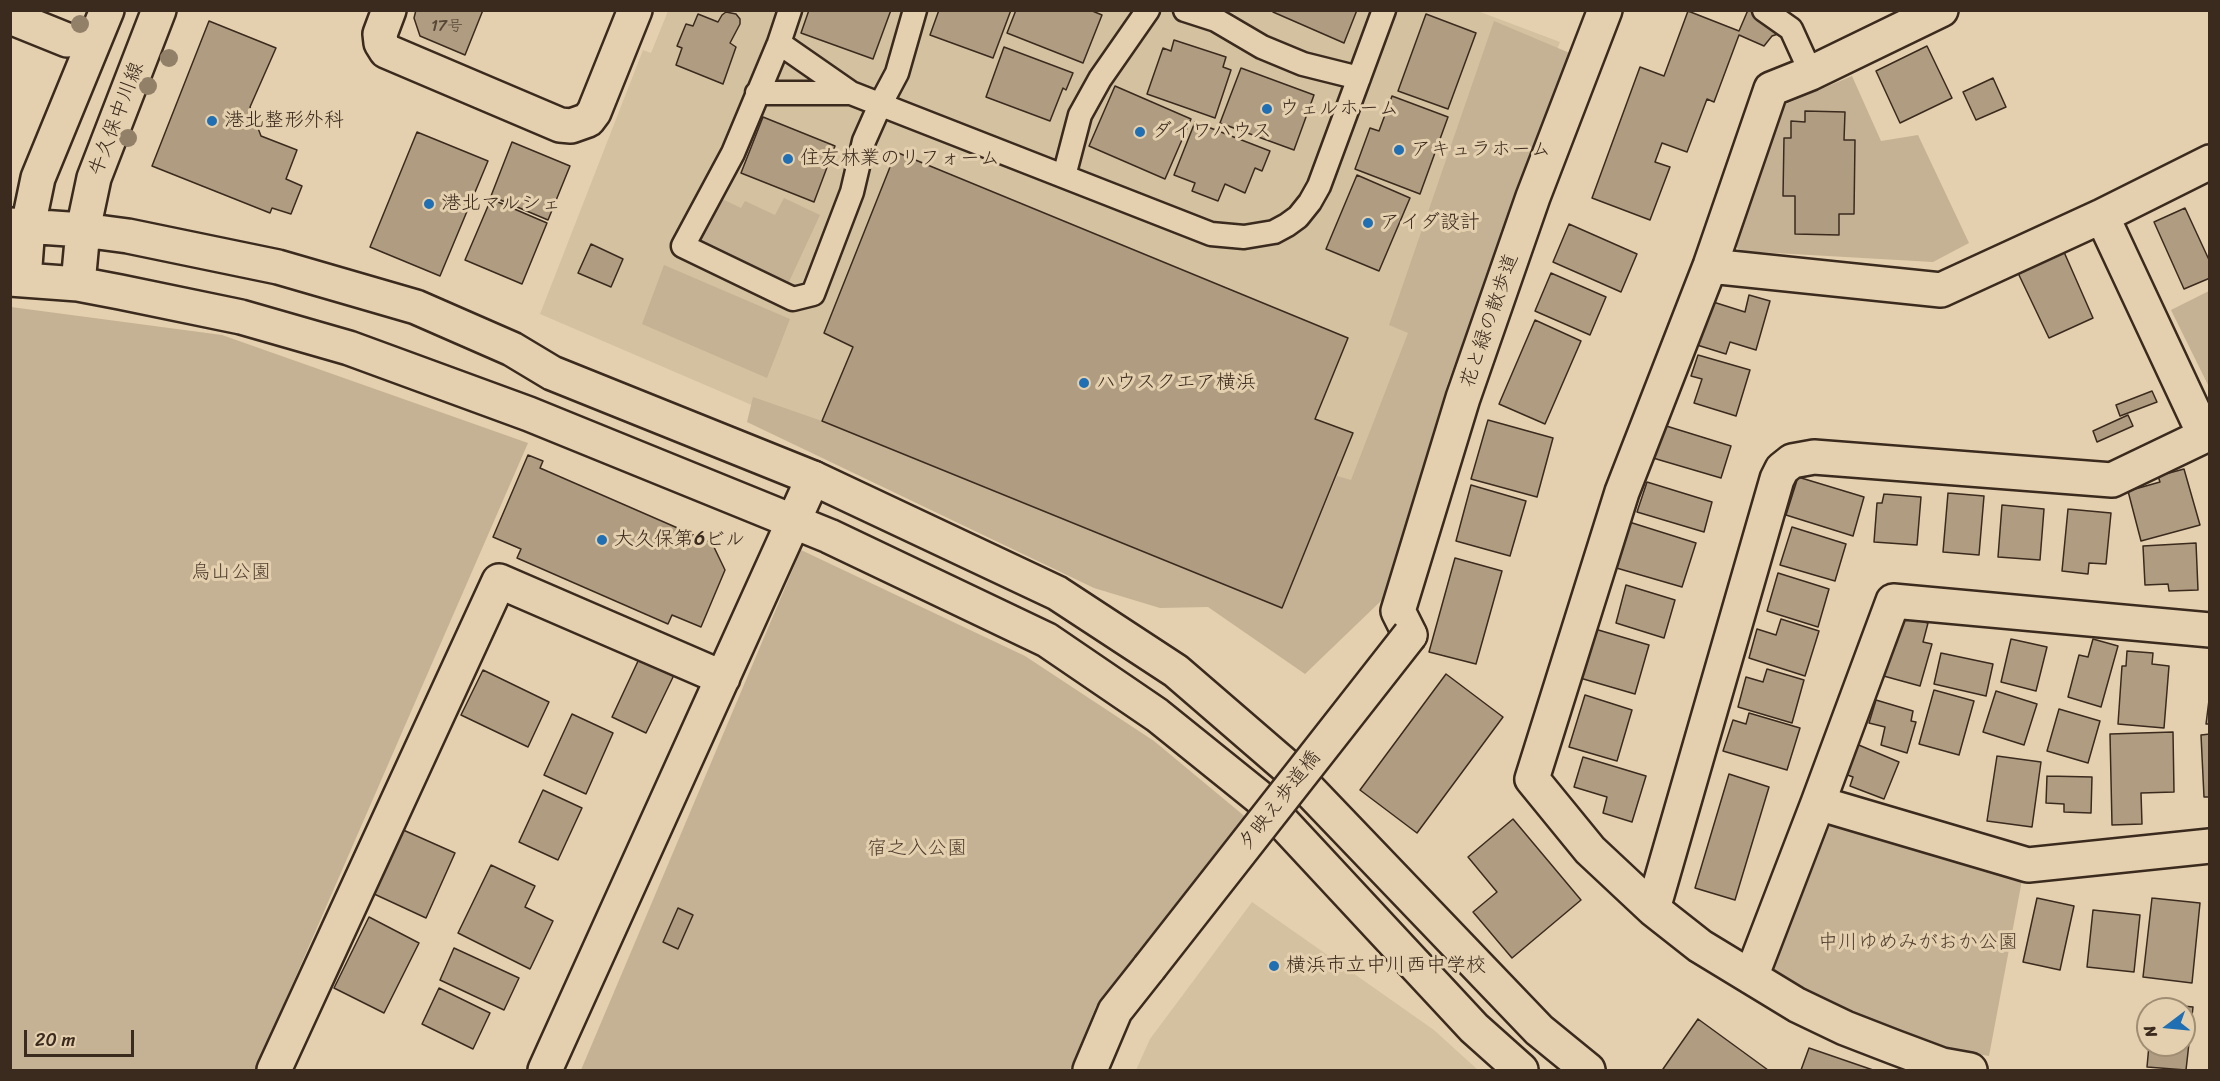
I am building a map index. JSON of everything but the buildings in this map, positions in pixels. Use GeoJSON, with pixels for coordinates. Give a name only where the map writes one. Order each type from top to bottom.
{"type":"FeatureCollection","features":[{"type":"Feature","properties":{"kind":"street"},"geometry":{"type":"LineString","coordinates":[[107,10],[19,225],[17,279],[78,284],[241,317],[349,348],[529,414],[829,536],[1047,640],[1156,715],[1260,798],[1474,1029],[1521,1071]]}},
{"type":"Feature","properties":{"kind":"street","name":"牛久保中川線"},"geometry":{"type":"LineString","coordinates":[[78,284],[83,230],[94,178],[159,10]]}},
{"type":"Feature","properties":{"kind":"street"},"geometry":{"type":"LineString","coordinates":[[388,10],[380,34],[381,43],[386,51],[560,125],[571,126],[588,120],[594,112],[635,10]]}},
{"type":"Feature","properties":{"kind":"street","name":"花と緑の散歩道"},"geometry":{"type":"LineString","coordinates":[[1410,635],[1398,611],[1463,398],[1533,197],[1605,10]]}},
{"type":"Feature","properties":{"kind":"street"},"geometry":{"type":"LineString","coordinates":[[1941,10],[1811,73],[1771,89],[1710,266],[1622,492],[1532,779],[1590,850],[1653,909],[1700,946],[1797,1005],[1845,1028],[1942,1065],[1970,1071]]}},
{"type":"Feature","properties":{"kind":"street"},"geometry":{"type":"LineString","coordinates":[[10,17],[67,40]]}},
{"type":"Feature","properties":{"kind":"street"},"geometry":{"type":"LineString","coordinates":[[1710,266],[1941,290],[2102,216],[2210,162]]}},
{"type":"Feature","properties":{"kind":"street"},"geometry":{"type":"LineString","coordinates":[[1653,909],[1777,479],[1782,469],[1792,461],[1814,457],[2112,480],[2207,434],[2102,216]]}},
{"type":"Feature","properties":{"kind":"street"},"geometry":{"type":"LineString","coordinates":[[19,225],[128,236],[278,267],[416,307],[512,349],[552,373],[813,478],[1057,593],[1176,671],[1286,766],[1539,1030],[1588,1071]]}},
{"type":"Feature","properties":{"kind":"street"},"geometry":{"type":"LineString","coordinates":[[546,1071],[813,478]]}},
{"type":"Feature","properties":{"kind":"street"},"geometry":{"type":"LineString","coordinates":[[274,1071],[499,581],[723,678]]}},
{"type":"Feature","properties":{"kind":"street"},"geometry":{"type":"LineString","coordinates":[[1751,977],[1893,601],[2210,630]]}},
{"type":"Feature","properties":{"kind":"street","name":"夕映え歩道橋"},"geometry":{"type":"LineString","coordinates":[[1090,1071],[1115,1011],[1410,635]]}},
{"type":"Feature","properties":{"kind":"street"},"geometry":{"type":"LineString","coordinates":[[1818,803],[2028,865],[2210,846]]}},
{"type":"Feature","properties":{"kind":"lane"},"geometry":{"type":"LineString","coordinates":[[790,10],[779,43],[733,153],[683,246],[793,298],[813,294],[852,192],[864,141],[897,73],[915,10]]}},
{"type":"Feature","properties":{"kind":"lane"},"geometry":{"type":"LineString","coordinates":[[1064,176],[1080,115],[1100,79],[1148,10]]}},
{"type":"Feature","properties":{"kind":"lane"},"geometry":{"type":"LineString","coordinates":[[1185,10],[1216,20],[1262,47],[1303,64],[1359,78]]}},
{"type":"Feature","properties":{"kind":"lane"},"geometry":{"type":"LineString","coordinates":[[779,43],[851,93],[1211,234],[1244,237],[1274,231],[1298,217],[1310,202],[1384,10]]}},
{"type":"Feature","properties":{"kind":"lane"},"geometry":{"type":"LineString","coordinates":[[1764,10],[1791,29],[1811,73]]}},
{"type":"Feature","properties":{"kind":"lane"},"geometry":{"type":"LineString","coordinates":[[757,93],[851,93]]}},
{"type":"Feature","properties":{"kind":"shaded area","name":"ハウスクエア横浜"},"geometry":{"type":"Polygon","coordinates":[[[1475,10],[1560,42],[1446,341],[1365,595],[1252,620],[540,314],[643,50],[651,53],[668,11],[1475,10]]]}},
{"type":"Feature","properties":{"kind":"shaded area","name":"横浜市立中川西中学校"},"geometry":{"type":"Polygon","coordinates":[[[1252,902],[1434,1030],[1478,1070],[1136,1070],[1150,1039],[1252,902]]]}},
{"type":"Feature","properties":{"kind":"green space"},"geometry":{"type":"Polygon","coordinates":[[[1494,21],[1572,54],[1448,382],[1383,599],[1305,674],[1208,607],[1160,608],[1094,588],[747,422],[753,397],[822,421],[1282,608],[1337,476],[1351,480],[1408,333],[1389,325],[1494,21]]]}},
{"type":"Feature","properties":{"kind":"green space"},"geometry":{"type":"Polygon","coordinates":[[[1852,76],[1881,141],[1918,135],[1969,243],[1933,262],[1740,251],[1728,237],[1779,107],[1852,76]]]}},
{"type":"Feature","properties":{"kind":"green space"},"geometry":{"type":"Polygon","coordinates":[[[720,198],[741,208],[745,201],[775,215],[784,198],[820,215],[787,286],[701,242],[704,224],[720,198]]]}},
{"type":"Feature","properties":{"kind":"green space"},"geometry":{"type":"Polygon","coordinates":[[[664,265],[790,319],[767,378],[642,324],[664,265]]]}},
{"type":"Feature","properties":{"kind":"green space"},"geometry":{"type":"Polygon","coordinates":[[[2209,291],[2209,387],[2171,310],[2209,291]]]}},
{"type":"Feature","properties":{"kind":"green space","name":"烏山公園"},"geometry":{"type":"Polygon","coordinates":[[[11,307],[222,335],[528,443],[255,1070],[11,1070],[11,307]]]}},
{"type":"Feature","properties":{"kind":"green space","name":"宿之入公園"},"geometry":{"type":"Polygon","coordinates":[[[801,550],[1025,656],[1154,741],[1248,819],[1096,1006],[1070,1070],[581,1070],[801,550]]]}},
{"type":"Feature","properties":{"kind":"green space","name":"中川ゆめみがおか公園"},"geometry":{"type":"Polygon","coordinates":[[[1830,825],[2022,880],[1989,1056],[1941,1048],[1832,1004],[1773,969],[1830,825]]]}},
{"type":"Feature","properties":{"kind":"place","name":"ウェルホーム"},"geometry":{"type":"Point","coordinates":[1267,109]}},
{"type":"Feature","properties":{"kind":"place","name":"港北整形外科"},"geometry":{"type":"Point","coordinates":[212,121]}},
{"type":"Feature","properties":{"kind":"place","name":"ダイワハウス"},"geometry":{"type":"Point","coordinates":[1140,132]}},
{"type":"Feature","properties":{"kind":"place","name":"アキュラホーム"},"geometry":{"type":"Point","coordinates":[1399,150]}},
{"type":"Feature","properties":{"kind":"place","name":"住友林業のリフォーム"},"geometry":{"type":"Point","coordinates":[788,159]}},
{"type":"Feature","properties":{"kind":"place","name":"港北マルシェ"},"geometry":{"type":"Point","coordinates":[429,204]}},
{"type":"Feature","properties":{"kind":"place","name":"アイダ設計"},"geometry":{"type":"Point","coordinates":[1368,223]}},
{"type":"Feature","properties":{"kind":"place","name":"ハウスクエア横浜"},"geometry":{"type":"Point","coordinates":[1084,383]}},
{"type":"Feature","properties":{"kind":"place","name":"大久保第6ビル"},"geometry":{"type":"Point","coordinates":[602,540]}},
{"type":"Feature","properties":{"kind":"place","name":"横浜市立中川西中学校"},"geometry":{"type":"Point","coordinates":[1274,966]}}]}
